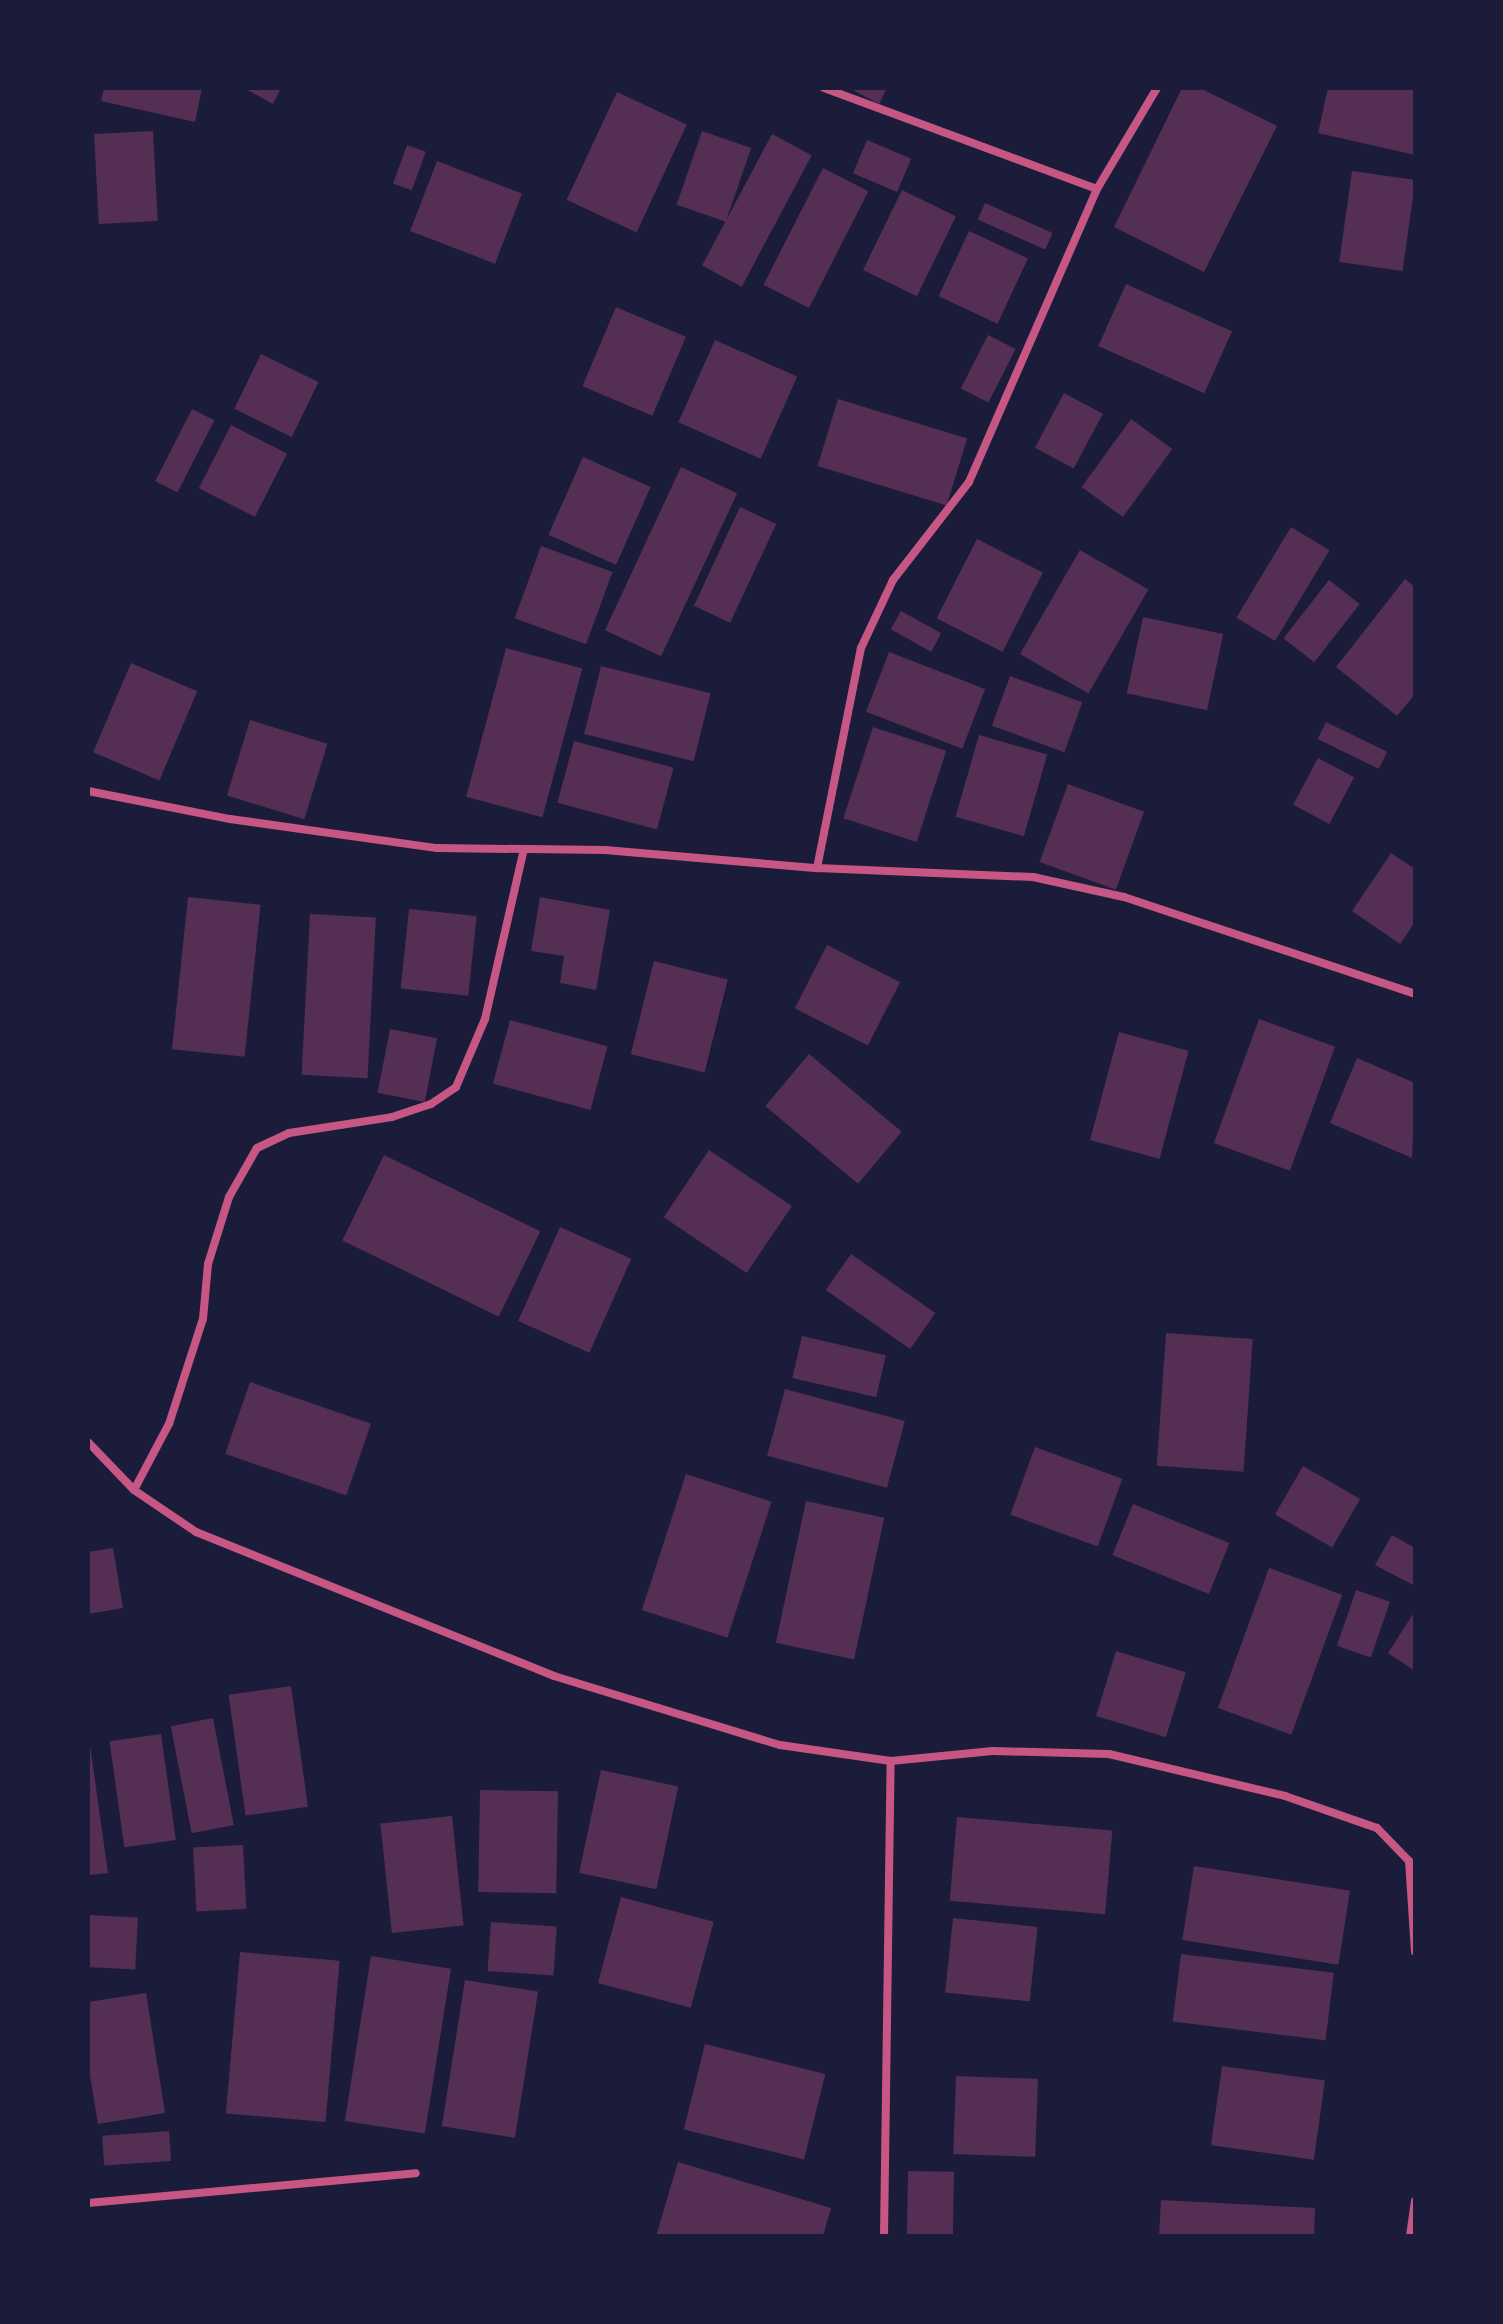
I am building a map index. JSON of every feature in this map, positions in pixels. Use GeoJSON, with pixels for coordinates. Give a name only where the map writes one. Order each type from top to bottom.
{"type":"FeatureCollection","features":[{"type":"Feature","properties":{"kind":"street"},"geometry":{"type":"LineString","coordinates":[[824,88],[1097,189]]}},
{"type":"Feature","properties":{"kind":"street"},"geometry":{"type":"LineString","coordinates":[[817,868],[861,648],[893,580],[969,482],[1097,189],[1157,88]]}},
{"type":"Feature","properties":{"kind":"street"},"geometry":{"type":"LineString","coordinates":[[88,791],[230,819],[437,848],[605,850],[817,868],[1033,877],[1124,897],[1415,994]]}},
{"type":"Feature","properties":{"kind":"street"},"geometry":{"type":"LineString","coordinates":[[134,1490],[169,1424],[203,1319],[208,1264],[229,1197],[257,1148],[289,1133],[392,1117],[431,1104],[456,1087],[485,1019],[524,849]]}},
{"type":"Feature","properties":{"kind":"street"},"geometry":{"type":"LineString","coordinates":[[88,1442],[134,1490],[196,1532],[554,1676],[780,1745],[891,1761],[993,1751],[1109,1754],[1285,1796],[1377,1828],[1409,1861],[1415,1952]]}},
{"type":"Feature","properties":{"kind":"street"},"geometry":{"type":"LineString","coordinates":[[884,2236],[891,1761]]}},
{"type":"Feature","properties":{"kind":"street"},"geometry":{"type":"LineString","coordinates":[[88,2203],[416,2173]]}},
{"type":"Feature","properties":{"kind":"street"},"geometry":{"type":"LineString","coordinates":[[1410,2236],[1415,2201]]}},
{"type":"Feature","properties":{"kind":"building"},"geometry":{"type":"Polygon","coordinates":[[[104,88],[202,88],[195,122],[101,101],[104,88]]]}},
{"type":"Feature","properties":{"kind":"building"},"geometry":{"type":"Polygon","coordinates":[[[244,88],[281,88],[273,104],[244,88]]]}},
{"type":"Feature","properties":{"kind":"building"},"geometry":{"type":"Polygon","coordinates":[[[849,88],[887,88],[879,104],[849,88]]]}},
{"type":"Feature","properties":{"kind":"building"},"geometry":{"type":"Polygon","coordinates":[[[1182,88],[1200,88],[1277,126],[1204,272],[1114,227],[1182,88]]]}},
{"type":"Feature","properties":{"kind":"building"},"geometry":{"type":"Polygon","coordinates":[[[1328,88],[1415,88],[1415,155],[1318,133],[1328,88]]]}},
{"type":"Feature","properties":{"kind":"building"},"geometry":{"type":"Polygon","coordinates":[[[617,92],[687,125],[636,232],[567,200],[617,92]]]}},
{"type":"Feature","properties":{"kind":"building"},"geometry":{"type":"Polygon","coordinates":[[[153,131],[158,221],[99,224],[94,134],[153,131]]]}},
{"type":"Feature","properties":{"kind":"building"},"geometry":{"type":"Polygon","coordinates":[[[702,131],[751,148],[726,222],[677,205],[702,131]]]}},
{"type":"Feature","properties":{"kind":"building"},"geometry":{"type":"Polygon","coordinates":[[[772,134],[812,155],[742,287],[702,266],[772,134]]]}},
{"type":"Feature","properties":{"kind":"building"},"geometry":{"type":"Polygon","coordinates":[[[867,140],[911,159],[897,192],[853,173],[867,140]]]}},
{"type":"Feature","properties":{"kind":"building"},"geometry":{"type":"Polygon","coordinates":[[[407,145],[426,152],[412,190],[393,184],[407,145]]]}},
{"type":"Feature","properties":{"kind":"building"},"geometry":{"type":"Polygon","coordinates":[[[437,161],[522,194],[495,264],[410,231],[437,161]]]}},
{"type":"Feature","properties":{"kind":"building"},"geometry":{"type":"Polygon","coordinates":[[[823,168],[868,191],[809,308],[764,285],[823,168]]]}},
{"type":"Feature","properties":{"kind":"building"},"geometry":{"type":"Polygon","coordinates":[[[1352,171],[1415,180],[1403,271],[1339,262],[1352,171]]]}},
{"type":"Feature","properties":{"kind":"building"},"geometry":{"type":"Polygon","coordinates":[[[902,190],[956,216],[917,296],[863,270],[902,190]]]}},
{"type":"Feature","properties":{"kind":"building"},"geometry":{"type":"Polygon","coordinates":[[[985,203],[1053,233],[1045,250],[978,219],[985,203]]]}},
{"type":"Feature","properties":{"kind":"building"},"geometry":{"type":"Polygon","coordinates":[[[969,231],[1028,258],[997,324],[939,296],[969,231]]]}},
{"type":"Feature","properties":{"kind":"building"},"geometry":{"type":"Polygon","coordinates":[[[1126,284],[1232,331],[1204,393],[1098,346],[1126,284]]]}},
{"type":"Feature","properties":{"kind":"building"},"geometry":{"type":"Polygon","coordinates":[[[616,307],[686,337],[652,416],[582,386],[616,307]]]}},
{"type":"Feature","properties":{"kind":"building"},"geometry":{"type":"Polygon","coordinates":[[[988,335],[1016,349],[988,403],[961,388],[988,335]]]}},
{"type":"Feature","properties":{"kind":"building"},"geometry":{"type":"Polygon","coordinates":[[[715,340],[797,377],[761,459],[678,422],[715,340]]]}},
{"type":"Feature","properties":{"kind":"building"},"geometry":{"type":"Polygon","coordinates":[[[261,354],[319,382],[292,437],[234,409],[261,354]]]}},
{"type":"Feature","properties":{"kind":"building"},"geometry":{"type":"Polygon","coordinates":[[[1064,393],[1103,414],[1074,468],[1035,448],[1064,393]]]}},
{"type":"Feature","properties":{"kind":"building"},"geometry":{"type":"Polygon","coordinates":[[[838,399],[967,438],[947,505],[818,466],[838,399]]]}},
{"type":"Feature","properties":{"kind":"building"},"geometry":{"type":"Polygon","coordinates":[[[192,409],[214,420],[178,493],[155,481],[192,409]]]}},
{"type":"Feature","properties":{"kind":"building"},"geometry":{"type":"Polygon","coordinates":[[[1131,419],[1172,449],[1123,517],[1082,487],[1131,419]]]}},
{"type":"Feature","properties":{"kind":"building"},"geometry":{"type":"Polygon","coordinates":[[[231,425],[287,454],[255,517],[199,488],[231,425]]]}},
{"type":"Feature","properties":{"kind":"building"},"geometry":{"type":"Polygon","coordinates":[[[583,457],[651,487],[616,565],[548,535],[583,457]]]}},
{"type":"Feature","properties":{"kind":"building"},"geometry":{"type":"Polygon","coordinates":[[[681,467],[737,493],[661,656],[605,630],[681,467]]]}},
{"type":"Feature","properties":{"kind":"building"},"geometry":{"type":"Polygon","coordinates":[[[740,507],[776,524],[730,623],[694,606],[740,507]]]}},
{"type":"Feature","properties":{"kind":"building"},"geometry":{"type":"Polygon","coordinates":[[[1291,527],[1330,550],[1275,641],[1236,618],[1291,527]]]}},
{"type":"Feature","properties":{"kind":"building"},"geometry":{"type":"Polygon","coordinates":[[[977,539],[1043,573],[1003,652],[937,618],[977,539]]]}},
{"type":"Feature","properties":{"kind":"building"},"geometry":{"type":"Polygon","coordinates":[[[541,546],[612,572],[586,644],[515,618],[541,546]]]}},
{"type":"Feature","properties":{"kind":"building"},"geometry":{"type":"Polygon","coordinates":[[[1080,550],[1148,589],[1088,693],[1020,654],[1080,550]]]}},
{"type":"Feature","properties":{"kind":"building"},"geometry":{"type":"Polygon","coordinates":[[[1405,579],[1415,587],[1415,694],[1397,716],[1336,667],[1405,579]]]}},
{"type":"Feature","properties":{"kind":"building"},"geometry":{"type":"Polygon","coordinates":[[[1329,580],[1360,604],[1314,662],[1283,638],[1329,580]]]}},
{"type":"Feature","properties":{"kind":"building"},"geometry":{"type":"Polygon","coordinates":[[[901,611],[941,633],[931,652],[891,629],[901,611]]]}},
{"type":"Feature","properties":{"kind":"building"},"geometry":{"type":"Polygon","coordinates":[[[1143,617],[1223,634],[1207,710],[1127,693],[1143,617]]]}},
{"type":"Feature","properties":{"kind":"building"},"geometry":{"type":"Polygon","coordinates":[[[506,648],[582,668],[542,817],[466,797],[506,648]]]}},
{"type":"Feature","properties":{"kind":"building"},"geometry":{"type":"Polygon","coordinates":[[[889,652],[985,689],[962,749],[866,712],[889,652]]]}},
{"type":"Feature","properties":{"kind":"building"},"geometry":{"type":"Polygon","coordinates":[[[131,663],[197,691],[159,780],[93,752],[131,663]]]}},
{"type":"Feature","properties":{"kind":"building"},"geometry":{"type":"Polygon","coordinates":[[[601,666],[711,693],[694,761],[584,734],[601,666]]]}},
{"type":"Feature","properties":{"kind":"building"},"geometry":{"type":"Polygon","coordinates":[[[1010,676],[1082,702],[1064,752],[992,726],[1010,676]]]}},
{"type":"Feature","properties":{"kind":"building"},"geometry":{"type":"Polygon","coordinates":[[[250,720],[327,744],[304,819],[227,796],[250,720]]]}},
{"type":"Feature","properties":{"kind":"building"},"geometry":{"type":"Polygon","coordinates":[[[1326,722],[1387,752],[1379,769],[1318,739],[1326,722]]]}},
{"type":"Feature","properties":{"kind":"building"},"geometry":{"type":"Polygon","coordinates":[[[873,727],[946,751],[917,842],[843,818],[873,727]]]}},
{"type":"Feature","properties":{"kind":"building"},"geometry":{"type":"Polygon","coordinates":[[[979,735],[1047,755],[1024,836],[956,817],[979,735]]]}},
{"type":"Feature","properties":{"kind":"building"},"geometry":{"type":"Polygon","coordinates":[[[574,741],[673,768],[657,829],[557,803],[574,741]]]}},
{"type":"Feature","properties":{"kind":"building"},"geometry":{"type":"Polygon","coordinates":[[[1318,758],[1354,777],[1329,824],[1293,805],[1318,758]]]}},
{"type":"Feature","properties":{"kind":"building"},"geometry":{"type":"Polygon","coordinates":[[[1068,784],[1144,812],[1116,890],[1040,862],[1068,784]]]}},
{"type":"Feature","properties":{"kind":"building"},"geometry":{"type":"Polygon","coordinates":[[[1391,853],[1415,869],[1415,922],[1400,944],[1352,911],[1391,853]]]}},
{"type":"Feature","properties":{"kind":"building"},"geometry":{"type":"Polygon","coordinates":[[[188,897],[261,905],[245,1057],[172,1049],[188,897]]]}},
{"type":"Feature","properties":{"kind":"building"},"geometry":{"type":"Polygon","coordinates":[[[540,897],[610,910],[596,990],[560,983],[564,956],[531,951],[540,897]]]}},
{"type":"Feature","properties":{"kind":"building"},"geometry":{"type":"Polygon","coordinates":[[[409,909],[477,916],[468,996],[401,989],[409,909]]]}},
{"type":"Feature","properties":{"kind":"building"},"geometry":{"type":"Polygon","coordinates":[[[310,914],[376,917],[367,1078],[302,1075],[310,914]]]}},
{"type":"Feature","properties":{"kind":"building"},"geometry":{"type":"Polygon","coordinates":[[[827,945],[900,982],[868,1045],[795,1008],[827,945]]]}},
{"type":"Feature","properties":{"kind":"building"},"geometry":{"type":"Polygon","coordinates":[[[654,961],[728,979],[705,1073],[631,1054],[654,961]]]}},
{"type":"Feature","properties":{"kind":"building"},"geometry":{"type":"Polygon","coordinates":[[[1259,1019],[1335,1047],[1290,1171],[1214,1143],[1259,1019]]]}},
{"type":"Feature","properties":{"kind":"building"},"geometry":{"type":"Polygon","coordinates":[[[510,1020],[608,1046],[590,1110],[493,1084],[510,1020]]]}},
{"type":"Feature","properties":{"kind":"building"},"geometry":{"type":"Polygon","coordinates":[[[390,1029],[437,1038],[425,1102],[378,1093],[390,1029]]]}},
{"type":"Feature","properties":{"kind":"building"},"geometry":{"type":"Polygon","coordinates":[[[1119,1032],[1189,1051],[1160,1159],[1090,1140],[1119,1032]]]}},
{"type":"Feature","properties":{"kind":"building"},"geometry":{"type":"Polygon","coordinates":[[[809,1054],[902,1132],[858,1184],[765,1106],[809,1054]]]}},
{"type":"Feature","properties":{"kind":"building"},"geometry":{"type":"Polygon","coordinates":[[[1357,1058],[1415,1083],[1412,1158],[1330,1123],[1357,1058]]]}},
{"type":"Feature","properties":{"kind":"building"},"geometry":{"type":"Polygon","coordinates":[[[709,1150],[792,1206],[747,1273],[664,1217],[709,1150]]]}},
{"type":"Feature","properties":{"kind":"building"},"geometry":{"type":"Polygon","coordinates":[[[384,1155],[540,1231],[499,1317],[342,1240],[384,1155]]]}},
{"type":"Feature","properties":{"kind":"building"},"geometry":{"type":"Polygon","coordinates":[[[560,1227],[631,1259],[589,1353],[518,1321],[560,1227]]]}},
{"type":"Feature","properties":{"kind":"building"},"geometry":{"type":"Polygon","coordinates":[[[851,1254],[935,1313],[910,1349],[826,1290],[851,1254]]]}},
{"type":"Feature","properties":{"kind":"building"},"geometry":{"type":"Polygon","coordinates":[[[1166,1333],[1253,1339],[1244,1472],[1157,1466],[1166,1333]]]}},
{"type":"Feature","properties":{"kind":"building"},"geometry":{"type":"Polygon","coordinates":[[[802,1336],[886,1355],[876,1397],[792,1378],[802,1336]]]}},
{"type":"Feature","properties":{"kind":"building"},"geometry":{"type":"Polygon","coordinates":[[[250,1382],[371,1424],[346,1496],[225,1454],[250,1382]]]}},
{"type":"Feature","properties":{"kind":"building"},"geometry":{"type":"Polygon","coordinates":[[[785,1389],[905,1421],[887,1488],[767,1456],[785,1389]]]}},
{"type":"Feature","properties":{"kind":"building"},"geometry":{"type":"Polygon","coordinates":[[[1035,1447],[1122,1479],[1098,1546],[1010,1515],[1035,1447]]]}},
{"type":"Feature","properties":{"kind":"building"},"geometry":{"type":"Polygon","coordinates":[[[1303,1466],[1360,1499],[1332,1547],[1275,1514],[1303,1466]]]}},
{"type":"Feature","properties":{"kind":"building"},"geometry":{"type":"Polygon","coordinates":[[[686,1474],[772,1502],[727,1638],[642,1610],[686,1474]]]}},
{"type":"Feature","properties":{"kind":"building"},"geometry":{"type":"Polygon","coordinates":[[[806,1501],[884,1518],[854,1659],[776,1643],[806,1501]]]}},
{"type":"Feature","properties":{"kind":"building"},"geometry":{"type":"Polygon","coordinates":[[[1133,1504],[1229,1543],[1209,1594],[1112,1555],[1133,1504]]]}},
{"type":"Feature","properties":{"kind":"building"},"geometry":{"type":"Polygon","coordinates":[[[1392,1535],[1415,1548],[1415,1586],[1375,1565],[1392,1535]]]}},
{"type":"Feature","properties":{"kind":"building"},"geometry":{"type":"Polygon","coordinates":[[[113,1548],[123,1608],[88,1614],[88,1552],[113,1548]]]}},
{"type":"Feature","properties":{"kind":"building"},"geometry":{"type":"Polygon","coordinates":[[[1269,1568],[1342,1595],[1291,1735],[1218,1708],[1269,1568]]]}},
{"type":"Feature","properties":{"kind":"building"},"geometry":{"type":"Polygon","coordinates":[[[1356,1590],[1390,1602],[1371,1658],[1337,1646],[1356,1590]]]}},
{"type":"Feature","properties":{"kind":"building"},"geometry":{"type":"Polygon","coordinates":[[[1415,1611],[1415,1671],[1388,1653],[1415,1611]]]}},
{"type":"Feature","properties":{"kind":"building"},"geometry":{"type":"Polygon","coordinates":[[[1116,1651],[1186,1672],[1166,1737],[1096,1716],[1116,1651]]]}},
{"type":"Feature","properties":{"kind":"building"},"geometry":{"type":"Polygon","coordinates":[[[291,1686],[308,1807],[246,1816],[229,1695],[291,1686]]]}},
{"type":"Feature","properties":{"kind":"building"},"geometry":{"type":"Polygon","coordinates":[[[213,1718],[234,1825],[192,1833],[171,1726],[213,1718]]]}},
{"type":"Feature","properties":{"kind":"building"},"geometry":{"type":"Polygon","coordinates":[[[88,1731],[108,1873],[88,1875],[88,1731]]]}},
{"type":"Feature","properties":{"kind":"building"},"geometry":{"type":"Polygon","coordinates":[[[161,1734],[176,1840],[124,1847],[110,1741],[161,1734]]]}},
{"type":"Feature","properties":{"kind":"building"},"geometry":{"type":"Polygon","coordinates":[[[601,1770],[678,1786],[656,1889],[579,1873],[601,1770]]]}},
{"type":"Feature","properties":{"kind":"building"},"geometry":{"type":"Polygon","coordinates":[[[480,1790],[558,1791],[556,1893],[478,1892],[480,1790]]]}},
{"type":"Feature","properties":{"kind":"building"},"geometry":{"type":"Polygon","coordinates":[[[452,1816],[463,1925],[392,1933],[380,1824],[452,1816]]]}},
{"type":"Feature","properties":{"kind":"building"},"geometry":{"type":"Polygon","coordinates":[[[957,1817],[1112,1831],[1105,1914],[950,1901],[957,1817]]]}},
{"type":"Feature","properties":{"kind":"building"},"geometry":{"type":"Polygon","coordinates":[[[243,1845],[246,1909],[196,1912],[193,1848],[243,1845]]]}},
{"type":"Feature","properties":{"kind":"building"},"geometry":{"type":"Polygon","coordinates":[[[1194,1866],[1350,1891],[1338,1965],[1182,1940],[1194,1866]]]}},
{"type":"Feature","properties":{"kind":"building"},"geometry":{"type":"Polygon","coordinates":[[[621,1897],[714,1922],[691,2008],[598,1983],[621,1897]]]}},
{"type":"Feature","properties":{"kind":"building"},"geometry":{"type":"Polygon","coordinates":[[[88,1915],[138,1918],[135,1970],[88,1967],[88,1915]]]}},
{"type":"Feature","properties":{"kind":"building"},"geometry":{"type":"Polygon","coordinates":[[[953,1918],[1038,1927],[1030,2001],[945,1993],[953,1918]]]}},
{"type":"Feature","properties":{"kind":"building"},"geometry":{"type":"Polygon","coordinates":[[[491,1922],[557,1927],[553,1975],[488,1971],[491,1922]]]}},
{"type":"Feature","properties":{"kind":"building"},"geometry":{"type":"Polygon","coordinates":[[[240,1952],[340,1961],[326,2122],[226,2113],[240,1952]]]}},
{"type":"Feature","properties":{"kind":"building"},"geometry":{"type":"Polygon","coordinates":[[[1181,1954],[1334,1973],[1326,2040],[1173,2021],[1181,1954]]]}},
{"type":"Feature","properties":{"kind":"building"},"geometry":{"type":"Polygon","coordinates":[[[371,1956],[451,1969],[425,2134],[345,2121],[371,1956]]]}},
{"type":"Feature","properties":{"kind":"building"},"geometry":{"type":"Polygon","coordinates":[[[465,1980],[538,1992],[515,2138],[442,2126],[465,1980]]]}},
{"type":"Feature","properties":{"kind":"building"},"geometry":{"type":"Polygon","coordinates":[[[146,1993],[165,2113],[98,2124],[88,2064],[88,2002],[146,1993]]]}},
{"type":"Feature","properties":{"kind":"building"},"geometry":{"type":"Polygon","coordinates":[[[705,2044],[825,2074],[804,2159],[684,2129],[705,2044]]]}},
{"type":"Feature","properties":{"kind":"building"},"geometry":{"type":"Polygon","coordinates":[[[1222,2066],[1325,2080],[1314,2160],[1211,2145],[1222,2066]]]}},
{"type":"Feature","properties":{"kind":"building"},"geometry":{"type":"Polygon","coordinates":[[[956,2076],[1038,2079],[1035,2157],[953,2154],[956,2076]]]}},
{"type":"Feature","properties":{"kind":"building"},"geometry":{"type":"Polygon","coordinates":[[[169,2131],[171,2161],[104,2166],[102,2136],[169,2131]]]}},
{"type":"Feature","properties":{"kind":"building"},"geometry":{"type":"Polygon","coordinates":[[[678,2162],[831,2208],[823,2236],[656,2236],[678,2162]]]}},
{"type":"Feature","properties":{"kind":"building"},"geometry":{"type":"Polygon","coordinates":[[[908,2171],[954,2172],[953,2236],[907,2236],[908,2171]]]}},
{"type":"Feature","properties":{"kind":"building"},"geometry":{"type":"Polygon","coordinates":[[[1161,2200],[1315,2208],[1314,2236],[1159,2236],[1161,2200]]]}}]}
